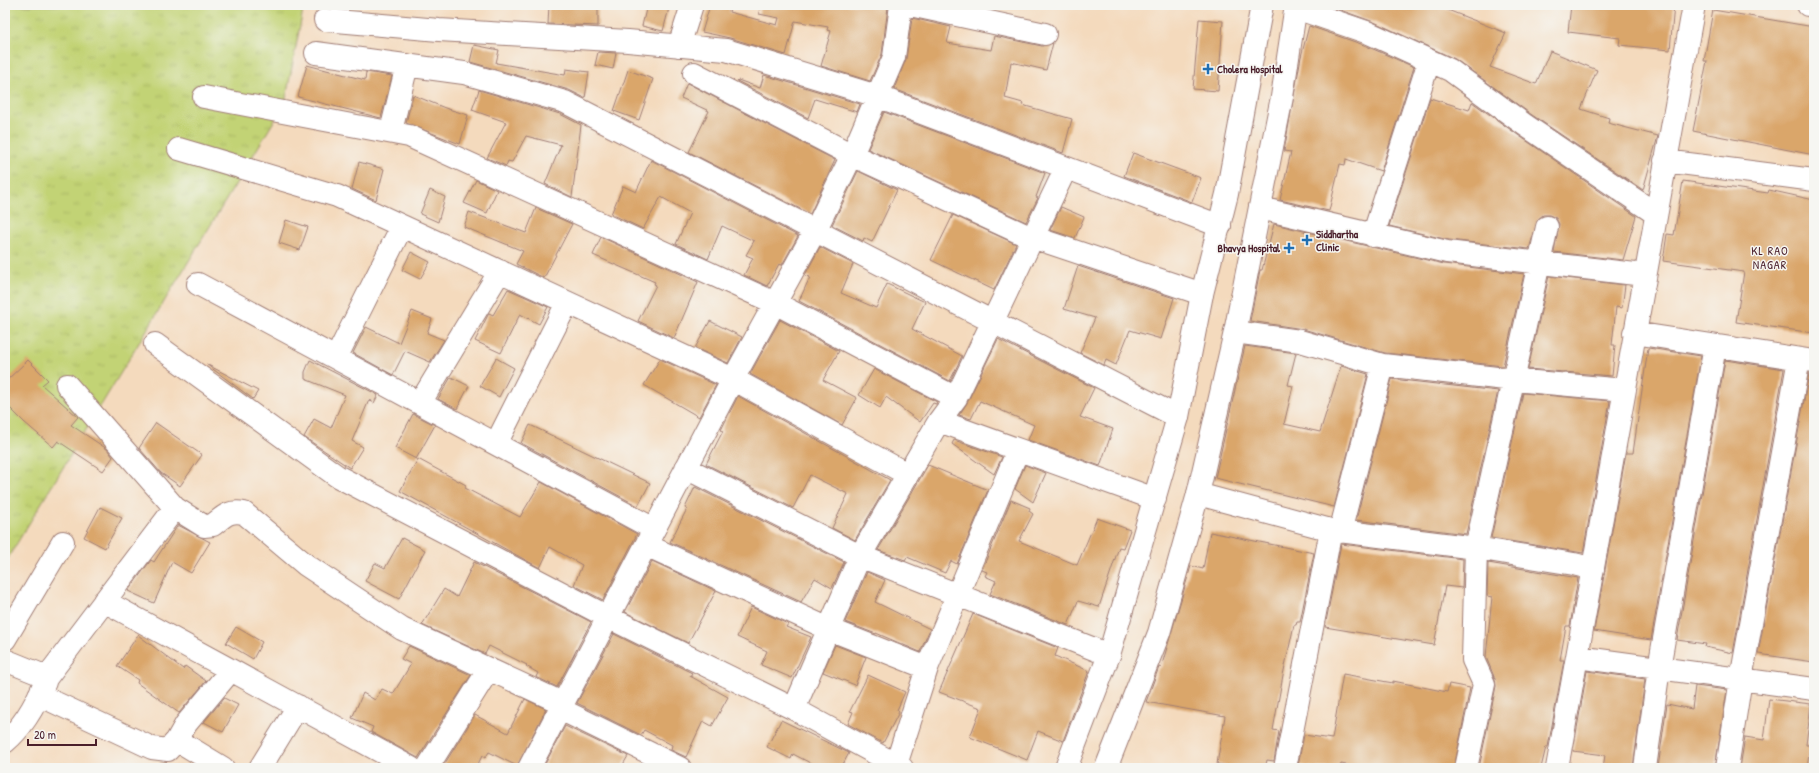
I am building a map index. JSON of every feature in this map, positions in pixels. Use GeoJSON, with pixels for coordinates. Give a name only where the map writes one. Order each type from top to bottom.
{"type":"FeatureCollection","features":[{"type":"Feature","properties":{"kind":"street"},"geometry":{"type":"LineString","coordinates":[[679,46],[692,5]]}},
{"type":"Feature","properties":{"kind":"street"},"geometry":{"type":"LineString","coordinates":[[529,768],[686,468],[816,229],[852,155],[894,57],[901,5]]}},
{"type":"Feature","properties":{"kind":"street"},"geometry":{"type":"LineString","coordinates":[[910,5],[1045,34]]}},
{"type":"Feature","properties":{"kind":"street"},"geometry":{"type":"LineString","coordinates":[[1066,768],[1109,654],[1178,417],[1202,294],[1220,226],[1262,5]]}},
{"type":"Feature","properties":{"kind":"street"},"geometry":{"type":"LineString","coordinates":[[1557,768],[1644,275],[1694,5]]}},
{"type":"Feature","properties":{"kind":"street"},"geometry":{"type":"LineString","coordinates":[[1808,5],[1814,6]]}},
{"type":"Feature","properties":{"kind":"street"},"geometry":{"type":"LineString","coordinates":[[1106,768],[1159,633],[1198,494],[1235,332],[1260,208],[1282,97],[1296,6],[1369,33],[1450,70],[1525,125],[1656,214]]}},
{"type":"Feature","properties":{"kind":"street"},"geometry":{"type":"LineString","coordinates":[[325,20],[439,30],[628,40],[726,50],[877,96],[1220,226]]}},
{"type":"Feature","properties":{"kind":"street"},"geometry":{"type":"LineString","coordinates":[[316,53],[464,73],[565,102],[816,229],[1178,417]]}},
{"type":"Feature","properties":{"kind":"street"},"geometry":{"type":"LineString","coordinates":[[1373,236],[1429,61]]}},
{"type":"Feature","properties":{"kind":"street"},"geometry":{"type":"LineString","coordinates":[[391,131],[407,65]]}},
{"type":"Feature","properties":{"kind":"street"},"geometry":{"type":"LineString","coordinates":[[694,73],[852,155],[1032,237],[1202,294]]}},
{"type":"Feature","properties":{"kind":"street"},"geometry":{"type":"LineString","coordinates":[[204,97],[391,131],[409,136],[775,303],[956,398]]}},
{"type":"Feature","properties":{"kind":"street"},"geometry":{"type":"LineString","coordinates":[[179,149],[337,196],[733,380],[907,474]]}},
{"type":"Feature","properties":{"kind":"street"},"geometry":{"type":"LineString","coordinates":[[1665,161],[1814,180]]}},
{"type":"Feature","properties":{"kind":"street"},"geometry":{"type":"LineString","coordinates":[[794,709],[860,556],[939,421],[956,398],[1066,168]]}},
{"type":"Feature","properties":{"kind":"street"},"geometry":{"type":"LineString","coordinates":[[1260,208],[1373,236],[1447,252],[1644,275]]}},
{"type":"Feature","properties":{"kind":"street"},"geometry":{"type":"LineString","coordinates":[[336,358],[402,226]]}},
{"type":"Feature","properties":{"kind":"street"},"geometry":{"type":"LineString","coordinates":[[1466,768],[1484,684],[1473,660],[1476,548],[1548,227]]}},
{"type":"Feature","properties":{"kind":"street"},"geometry":{"type":"LineString","coordinates":[[420,403],[500,272]]}},
{"type":"Feature","properties":{"kind":"street"},"geometry":{"type":"LineString","coordinates":[[198,284],[496,444],[650,537],[829,629],[927,668]]}},
{"type":"Feature","properties":{"kind":"street"},"geometry":{"type":"LineString","coordinates":[[496,444],[567,303]]}},
{"type":"Feature","properties":{"kind":"street"},"geometry":{"type":"LineString","coordinates":[[1235,332],[1300,341],[1383,364],[1514,380],[1624,390]]}},
{"type":"Feature","properties":{"kind":"street"},"geometry":{"type":"LineString","coordinates":[[1634,333],[1806,360],[1741,679],[1727,768]]}},
{"type":"Feature","properties":{"kind":"street"},"geometry":{"type":"LineString","coordinates":[[155,344],[337,476],[608,617],[794,709],[898,767],[927,668],[1018,450]]}},
{"type":"Feature","properties":{"kind":"street"},"geometry":{"type":"LineString","coordinates":[[1645,768],[1658,668],[1716,346]]}},
{"type":"Feature","properties":{"kind":"street"},"geometry":{"type":"LineString","coordinates":[[1286,768],[1336,531],[1383,364]]}},
{"type":"Feature","properties":{"kind":"street"},"geometry":{"type":"LineString","coordinates":[[67,385],[175,508],[204,526],[213,525],[226,514],[234,511],[244,513],[306,565],[402,629],[489,670],[680,768]]}},
{"type":"Feature","properties":{"kind":"street"},"geometry":{"type":"LineString","coordinates":[[939,421],[1154,499]]}},
{"type":"Feature","properties":{"kind":"street"},"geometry":{"type":"LineString","coordinates":[[686,468],[860,556],[1109,654]]}},
{"type":"Feature","properties":{"kind":"street"},"geometry":{"type":"LineString","coordinates":[[1198,494],[1336,531],[1476,548],[1574,564],[1593,569]]}},
{"type":"Feature","properties":{"kind":"street"},"geometry":{"type":"LineString","coordinates":[[5,742],[16,733],[43,686],[104,601],[175,508]]}},
{"type":"Feature","properties":{"kind":"street"},"geometry":{"type":"LineString","coordinates":[[5,639],[63,542]]}},
{"type":"Feature","properties":{"kind":"street"},"geometry":{"type":"LineString","coordinates":[[104,601],[411,768]]}},
{"type":"Feature","properties":{"kind":"street"},"geometry":{"type":"LineString","coordinates":[[1577,657],[1814,689]]}},
{"type":"Feature","properties":{"kind":"street"},"geometry":{"type":"LineString","coordinates":[[5,660],[43,686],[152,748],[168,750],[177,740],[186,724],[231,670]]}},
{"type":"Feature","properties":{"kind":"street"},"geometry":{"type":"LineString","coordinates":[[427,768],[489,670]]}},
{"type":"Feature","properties":{"kind":"street"},"geometry":{"type":"LineString","coordinates":[[260,768],[298,706]]}},
{"type":"Feature","properties":{"kind":"street"},"geometry":{"type":"LineString","coordinates":[[177,740],[223,768]]}},
{"type":"Feature","properties":{"kind":"green space"},"geometry":{"type":"Polygon","coordinates":[[[5,5],[304,5],[285,103],[5,563],[5,5]]]}},
{"type":"Feature","properties":{"kind":"building"},"geometry":{"type":"Polygon","coordinates":[[[549,5],[598,5],[598,26],[548,24],[549,5]]]}},
{"type":"Feature","properties":{"kind":"building"},"geometry":{"type":"Polygon","coordinates":[[[647,5],[669,8],[663,31],[642,26],[647,5]]]}},
{"type":"Feature","properties":{"kind":"building"},"geometry":{"type":"Polygon","coordinates":[[[710,5],[731,5],[729,12],[777,25],[779,18],[759,14],[760,5],[874,5],[888,7],[882,54],[870,81],[821,66],[831,31],[827,30],[828,27],[795,21],[786,55],[730,38],[702,32],[710,5]]]}},
{"type":"Feature","properties":{"kind":"building"},"geometry":{"type":"Polygon","coordinates":[[[1326,5],[1435,5],[1506,33],[1490,67],[1536,84],[1550,51],[1597,70],[1581,109],[1609,118],[1608,123],[1658,136],[1643,190],[1532,115],[1455,59],[1374,22],[1326,5]]]}},
{"type":"Feature","properties":{"kind":"building"},"geometry":{"type":"Polygon","coordinates":[[[1571,5],[1674,5],[1670,50],[1619,45],[1620,38],[1568,32],[1571,5]]]}},
{"type":"Feature","properties":{"kind":"building"},"geometry":{"type":"Polygon","coordinates":[[[1713,10],[1814,27],[1814,155],[1693,131],[1707,61],[1704,61],[1713,10]]]}},
{"type":"Feature","properties":{"kind":"building"},"geometry":{"type":"Polygon","coordinates":[[[912,18],[951,27],[947,43],[991,50],[994,36],[1042,46],[1053,43],[1046,70],[1011,62],[1005,98],[1023,103],[1022,105],[1072,119],[1063,153],[894,89],[906,59],[912,18]]]}},
{"type":"Feature","properties":{"kind":"building"},"geometry":{"type":"Polygon","coordinates":[[[1199,19],[1223,21],[1218,91],[1193,89],[1199,19]]]}},
{"type":"Feature","properties":{"kind":"building"},"geometry":{"type":"Polygon","coordinates":[[[1309,26],[1364,45],[1414,67],[1381,171],[1346,159],[1345,165],[1340,164],[1329,211],[1280,200],[1291,152],[1284,151],[1301,57],[1309,26]]]}},
{"type":"Feature","properties":{"kind":"building"},"geometry":{"type":"Polygon","coordinates":[[[474,45],[499,50],[496,63],[565,75],[566,69],[589,72],[585,98],[569,90],[470,62],[474,45]]]}},
{"type":"Feature","properties":{"kind":"building"},"geometry":{"type":"Polygon","coordinates":[[[598,52],[616,53],[613,69],[595,65],[598,52]]]}},
{"type":"Feature","properties":{"kind":"building"},"geometry":{"type":"Polygon","coordinates":[[[307,65],[365,80],[366,72],[392,76],[381,118],[298,97],[307,65]]]}},
{"type":"Feature","properties":{"kind":"building"},"geometry":{"type":"Polygon","coordinates":[[[628,70],[653,79],[639,120],[614,111],[628,70]]]}},
{"type":"Feature","properties":{"kind":"building"},"geometry":{"type":"Polygon","coordinates":[[[764,75],[860,104],[857,112],[815,99],[808,118],[737,81],[738,80],[760,88],[764,75]]]}},
{"type":"Feature","properties":{"kind":"building"},"geometry":{"type":"Polygon","coordinates":[[[687,83],[835,160],[810,214],[689,152],[709,111],[681,98],[687,83]]]}},
{"type":"Feature","properties":{"kind":"building"},"geometry":{"type":"Polygon","coordinates":[[[479,90],[560,114],[581,125],[572,197],[545,184],[561,145],[526,136],[512,162],[508,161],[506,166],[487,158],[506,122],[472,110],[479,90]]]}},
{"type":"Feature","properties":{"kind":"building"},"geometry":{"type":"Polygon","coordinates":[[[413,95],[445,108],[468,115],[460,144],[406,123],[413,95]]]}},
{"type":"Feature","properties":{"kind":"building"},"geometry":{"type":"Polygon","coordinates":[[[1430,98],[1469,110],[1472,102],[1636,216],[1623,260],[1554,252],[1559,224],[1556,218],[1549,215],[1543,215],[1538,219],[1529,249],[1449,240],[1389,226],[1430,98]]]}},
{"type":"Feature","properties":{"kind":"building"},"geometry":{"type":"Polygon","coordinates":[[[884,112],[1045,173],[1036,197],[1038,198],[1026,222],[868,149],[884,112]]]}},
{"type":"Feature","properties":{"kind":"building"},"geometry":{"type":"Polygon","coordinates":[[[1133,153],[1201,178],[1192,202],[1124,176],[1133,153]]]}},
{"type":"Feature","properties":{"kind":"building"},"geometry":{"type":"Polygon","coordinates":[[[651,160],[798,236],[782,265],[779,264],[767,286],[744,275],[753,258],[746,255],[754,241],[722,226],[708,259],[676,244],[690,213],[661,197],[643,229],[611,214],[623,186],[636,192],[651,160]]]}},
{"type":"Feature","properties":{"kind":"building"},"geometry":{"type":"Polygon","coordinates":[[[359,162],[384,169],[376,200],[352,189],[359,162]]]}},
{"type":"Feature","properties":{"kind":"building"},"geometry":{"type":"Polygon","coordinates":[[[858,171],[897,190],[872,242],[864,238],[863,241],[832,225],[858,171]]]}},
{"type":"Feature","properties":{"kind":"building"},"geometry":{"type":"Polygon","coordinates":[[[476,180],[497,190],[487,213],[464,203],[476,180]]]}},
{"type":"Feature","properties":{"kind":"building"},"geometry":{"type":"Polygon","coordinates":[[[1683,181],[1768,193],[1769,190],[1814,200],[1814,333],[1736,322],[1744,272],[1663,261],[1667,234],[1674,235],[1683,181]]]}},
{"type":"Feature","properties":{"kind":"building"},"geometry":{"type":"Polygon","coordinates":[[[430,190],[445,197],[438,222],[420,214],[430,190]]]}},
{"type":"Feature","properties":{"kind":"building"},"geometry":{"type":"Polygon","coordinates":[[[1061,207],[1084,217],[1075,238],[1050,230],[1061,207]]]}},
{"type":"Feature","properties":{"kind":"building"},"geometry":{"type":"Polygon","coordinates":[[[536,208],[572,224],[544,278],[516,264],[523,251],[464,227],[469,212],[526,233],[536,208]]]}},
{"type":"Feature","properties":{"kind":"building"},"geometry":{"type":"Polygon","coordinates":[[[953,215],[1016,244],[994,290],[931,260],[953,215]]]}},
{"type":"Feature","properties":{"kind":"building"},"geometry":{"type":"Polygon","coordinates":[[[286,220],[308,227],[300,250],[279,243],[286,220]]]}},
{"type":"Feature","properties":{"kind":"building"},"geometry":{"type":"Polygon","coordinates":[[[1274,224],[1444,264],[1524,274],[1503,366],[1385,353],[1303,329],[1250,321],[1260,270],[1262,270],[1274,224]]]}},
{"type":"Feature","properties":{"kind":"building"},"geometry":{"type":"Polygon","coordinates":[[[601,237],[698,282],[674,338],[638,321],[656,285],[654,284],[655,282],[593,255],[601,237]]]}},
{"type":"Feature","properties":{"kind":"building"},"geometry":{"type":"Polygon","coordinates":[[[820,247],[853,264],[841,293],[876,308],[887,284],[925,302],[912,329],[962,356],[950,381],[799,301],[810,277],[805,275],[820,247]]]}},
{"type":"Feature","properties":{"kind":"building"},"geometry":{"type":"Polygon","coordinates":[[[411,252],[430,262],[420,279],[402,270],[411,252]]]}},
{"type":"Feature","properties":{"kind":"building"},"geometry":{"type":"Polygon","coordinates":[[[1078,266],[1174,298],[1161,339],[1130,330],[1116,365],[1106,360],[1104,365],[1080,353],[1095,318],[1064,309],[1078,266]]]}},
{"type":"Feature","properties":{"kind":"building"},"geometry":{"type":"Polygon","coordinates":[[[1549,276],[1625,285],[1622,308],[1616,307],[1612,345],[1615,345],[1612,376],[1528,369],[1549,276]]]}},
{"type":"Feature","properties":{"kind":"building"},"geometry":{"type":"Polygon","coordinates":[[[508,289],[548,307],[539,324],[520,314],[501,353],[475,341],[489,313],[493,315],[508,289]]]}},
{"type":"Feature","properties":{"kind":"building"},"geometry":{"type":"Polygon","coordinates":[[[412,311],[432,319],[427,333],[444,340],[430,362],[405,351],[393,375],[353,353],[366,327],[399,343],[412,311]]]}},
{"type":"Feature","properties":{"kind":"building"},"geometry":{"type":"Polygon","coordinates":[[[780,320],[839,351],[823,380],[857,398],[842,425],[750,374],[780,320]]]}},
{"type":"Feature","properties":{"kind":"building"},"geometry":{"type":"Polygon","coordinates":[[[710,321],[742,337],[728,363],[695,348],[710,321]]]}},
{"type":"Feature","properties":{"kind":"building"},"geometry":{"type":"Polygon","coordinates":[[[998,339],[1094,388],[1080,417],[1113,429],[1100,466],[1028,440],[1034,425],[980,401],[971,419],[959,415],[967,403],[998,339]]]}},
{"type":"Feature","properties":{"kind":"building"},"geometry":{"type":"Polygon","coordinates":[[[1245,346],[1296,353],[1288,385],[1293,386],[1284,424],[1320,432],[1341,366],[1368,374],[1334,507],[1215,478],[1245,346]]]}},
{"type":"Feature","properties":{"kind":"building"},"geometry":{"type":"Polygon","coordinates":[[[1648,348],[1701,356],[1651,640],[1594,631],[1626,453],[1633,453],[1648,348]]]}},
{"type":"Feature","properties":{"kind":"building"},"geometry":{"type":"Polygon","coordinates":[[[496,358],[514,368],[499,397],[480,386],[496,358]]]}},
{"type":"Feature","properties":{"kind":"building"},"geometry":{"type":"Polygon","coordinates":[[[660,359],[716,385],[699,417],[644,385],[660,359]]]}},
{"type":"Feature","properties":{"kind":"building"},"geometry":{"type":"Polygon","coordinates":[[[28,360],[48,380],[42,385],[78,417],[71,425],[107,449],[113,457],[103,471],[58,441],[53,447],[5,403],[5,382],[28,360]]]}},
{"type":"Feature","properties":{"kind":"building"},"geometry":{"type":"Polygon","coordinates":[[[310,360],[378,395],[374,403],[369,400],[352,441],[363,447],[350,468],[304,437],[314,419],[331,428],[345,395],[305,379],[305,372],[310,360]]]}},
{"type":"Feature","properties":{"kind":"building"},"geometry":{"type":"Polygon","coordinates":[[[1725,360],[1784,369],[1733,653],[1705,647],[1706,644],[1677,640],[1725,360]]]}},
{"type":"Feature","properties":{"kind":"building"},"geometry":{"type":"Polygon","coordinates":[[[206,364],[258,391],[253,399],[206,364]]]}},
{"type":"Feature","properties":{"kind":"building"},"geometry":{"type":"Polygon","coordinates":[[[874,369],[937,402],[936,404],[933,403],[920,422],[886,397],[880,408],[859,395],[874,369]]]}},
{"type":"Feature","properties":{"kind":"building"},"geometry":{"type":"Polygon","coordinates":[[[1809,373],[1814,373],[1814,662],[1758,654],[1809,373]]]}},
{"type":"Feature","properties":{"kind":"building"},"geometry":{"type":"Polygon","coordinates":[[[451,377],[469,386],[457,409],[438,399],[451,377]]]}},
{"type":"Feature","properties":{"kind":"building"},"geometry":{"type":"Polygon","coordinates":[[[1392,379],[1498,391],[1466,534],[1356,520],[1392,379]]]}},
{"type":"Feature","properties":{"kind":"building"},"geometry":{"type":"Polygon","coordinates":[[[1523,393],[1610,401],[1583,553],[1491,538],[1523,393]]]}},
{"type":"Feature","properties":{"kind":"building"},"geometry":{"type":"Polygon","coordinates":[[[738,396],[890,480],[855,540],[832,528],[848,494],[810,475],[793,508],[706,464],[723,431],[721,430],[738,396]]]}},
{"type":"Feature","properties":{"kind":"building"},"geometry":{"type":"Polygon","coordinates":[[[413,414],[435,425],[416,459],[395,448],[413,414]]]}},
{"type":"Feature","properties":{"kind":"building"},"geometry":{"type":"Polygon","coordinates":[[[156,423],[202,455],[180,486],[161,473],[139,448],[156,423]]]}},
{"type":"Feature","properties":{"kind":"building"},"geometry":{"type":"Polygon","coordinates":[[[530,425],[650,483],[638,506],[521,443],[530,425]]]}},
{"type":"Feature","properties":{"kind":"building"},"geometry":{"type":"Polygon","coordinates":[[[954,440],[1002,457],[994,474],[952,444],[954,440]]]}},
{"type":"Feature","properties":{"kind":"building"},"geometry":{"type":"Polygon","coordinates":[[[418,459],[466,485],[465,488],[520,517],[541,482],[637,534],[603,600],[574,585],[582,565],[550,547],[540,568],[400,491],[418,459]]]}},
{"type":"Feature","properties":{"kind":"building"},"geometry":{"type":"Polygon","coordinates":[[[928,465],[988,490],[957,564],[951,561],[945,573],[907,557],[905,560],[878,550],[928,465]]]}},
{"type":"Feature","properties":{"kind":"building"},"geometry":{"type":"Polygon","coordinates":[[[1025,465],[1046,473],[1033,502],[1015,489],[1025,465]]]}},
{"type":"Feature","properties":{"kind":"building"},"geometry":{"type":"Polygon","coordinates":[[[695,487],[844,562],[832,588],[815,578],[801,602],[670,542],[687,509],[685,508],[695,487]]]}},
{"type":"Feature","properties":{"kind":"building"},"geometry":{"type":"Polygon","coordinates":[[[1011,500],[1030,508],[1029,511],[1033,514],[1019,541],[1077,565],[1097,518],[1130,530],[1123,548],[1119,547],[1099,607],[1078,601],[1068,625],[990,594],[996,581],[985,576],[987,572],[982,570],[1011,500]]]}},
{"type":"Feature","properties":{"kind":"building"},"geometry":{"type":"Polygon","coordinates":[[[100,507],[122,518],[105,548],[84,537],[100,507]]]}},
{"type":"Feature","properties":{"kind":"building"},"geometry":{"type":"Polygon","coordinates":[[[178,525],[210,542],[191,573],[172,562],[154,603],[128,591],[151,560],[154,562],[178,525]]]}},
{"type":"Feature","properties":{"kind":"building"},"geometry":{"type":"Polygon","coordinates":[[[1210,532],[1314,553],[1300,622],[1297,622],[1296,625],[1294,625],[1283,675],[1273,730],[1279,731],[1274,761],[1267,760],[1265,768],[1238,768],[1217,764],[1225,716],[1146,702],[1159,667],[1161,668],[1191,566],[1203,569],[1210,532]]]}},
{"type":"Feature","properties":{"kind":"building"},"geometry":{"type":"Polygon","coordinates":[[[402,538],[425,550],[399,599],[365,581],[375,563],[385,568],[402,538]]]}},
{"type":"Feature","properties":{"kind":"building"},"geometry":{"type":"Polygon","coordinates":[[[1341,544],[1463,559],[1462,588],[1445,586],[1434,645],[1325,627],[1341,544]]]}},
{"type":"Feature","properties":{"kind":"building"},"geometry":{"type":"Polygon","coordinates":[[[652,561],[716,591],[688,643],[625,612],[652,561]]]}},
{"type":"Feature","properties":{"kind":"building"},"geometry":{"type":"Polygon","coordinates":[[[474,562],[591,622],[557,687],[536,677],[538,673],[526,666],[527,665],[489,646],[485,654],[422,625],[444,589],[457,597],[474,562]]]}},
{"type":"Feature","properties":{"kind":"building"},"geometry":{"type":"Polygon","coordinates":[[[1488,563],[1578,578],[1570,626],[1566,626],[1560,660],[1564,660],[1548,747],[1546,747],[1541,768],[1479,768],[1496,686],[1495,679],[1486,657],[1492,597],[1487,596],[1488,563]]]}},
{"type":"Feature","properties":{"kind":"building"},"geometry":{"type":"Polygon","coordinates":[[[867,572],[885,580],[875,602],[930,629],[920,652],[876,633],[845,622],[867,572]]]}},
{"type":"Feature","properties":{"kind":"building"},"geometry":{"type":"Polygon","coordinates":[[[751,607],[788,624],[786,627],[811,637],[792,678],[761,665],[767,651],[737,637],[751,607]]]}},
{"type":"Feature","properties":{"kind":"building"},"geometry":{"type":"Polygon","coordinates":[[[973,614],[1058,648],[1055,656],[1089,671],[1063,741],[1038,731],[1027,760],[970,737],[981,708],[939,692],[973,614]]]}},
{"type":"Feature","properties":{"kind":"building"},"geometry":{"type":"Polygon","coordinates":[[[236,627],[262,642],[253,659],[226,643],[236,627]]]}},
{"type":"Feature","properties":{"kind":"building"},"geometry":{"type":"Polygon","coordinates":[[[614,634],[692,673],[690,676],[728,697],[712,726],[703,721],[686,757],[671,750],[672,745],[644,730],[641,735],[577,703],[614,634]]]}},
{"type":"Feature","properties":{"kind":"building"},"geometry":{"type":"Polygon","coordinates":[[[138,635],[183,669],[185,666],[206,681],[179,713],[137,683],[138,680],[117,666],[138,635]]]}},
{"type":"Feature","properties":{"kind":"building"},"geometry":{"type":"Polygon","coordinates":[[[835,645],[866,657],[855,685],[823,672],[835,645]]]}},
{"type":"Feature","properties":{"kind":"building"},"geometry":{"type":"Polygon","coordinates":[[[409,646],[471,675],[418,758],[371,732],[373,727],[352,718],[363,693],[375,700],[382,689],[393,694],[411,664],[401,659],[409,646]]]}},
{"type":"Feature","properties":{"kind":"building"},"geometry":{"type":"Polygon","coordinates":[[[1587,671],[1645,679],[1633,768],[1603,768],[1605,755],[1573,751],[1587,671]]]}},
{"type":"Feature","properties":{"kind":"building"},"geometry":{"type":"Polygon","coordinates":[[[1343,674],[1393,683],[1393,681],[1447,692],[1449,684],[1470,688],[1454,768],[1361,768],[1341,764],[1340,768],[1316,768],[1298,765],[1304,735],[1332,739],[1343,674]]]}},
{"type":"Feature","properties":{"kind":"building"},"geometry":{"type":"Polygon","coordinates":[[[868,675],[905,692],[897,710],[899,712],[883,743],[848,724],[853,712],[850,711],[868,675]]]}},
{"type":"Feature","properties":{"kind":"building"},"geometry":{"type":"Polygon","coordinates":[[[1695,686],[1727,690],[1715,768],[1658,768],[1667,704],[1692,709],[1695,686]]]}},
{"type":"Feature","properties":{"kind":"building"},"geometry":{"type":"Polygon","coordinates":[[[224,698],[238,705],[223,732],[204,722],[224,698]]]}},
{"type":"Feature","properties":{"kind":"building"},"geometry":{"type":"Polygon","coordinates":[[[525,699],[546,709],[517,766],[489,752],[485,758],[482,756],[476,768],[442,768],[475,715],[508,733],[525,699]]]}},
{"type":"Feature","properties":{"kind":"building"},"geometry":{"type":"Polygon","coordinates":[[[1769,699],[1811,704],[1806,745],[1810,745],[1807,768],[1740,768],[1745,737],[1764,740],[1769,699]]]}},
{"type":"Feature","properties":{"kind":"building"},"geometry":{"type":"Polygon","coordinates":[[[781,720],[849,753],[841,768],[820,768],[793,754],[791,759],[767,747],[781,720]]]}},
{"type":"Feature","properties":{"kind":"building"},"geometry":{"type":"Polygon","coordinates":[[[565,726],[628,756],[621,768],[553,768],[545,764],[565,726]]]}},
{"type":"Feature","properties":{"kind":"place","name":"Cholera Hospital"},"geometry":{"type":"Point","coordinates":[1208,69]}},
{"type":"Feature","properties":{"kind":"place","name":"Siddhartha Clinic"},"geometry":{"type":"Point","coordinates":[1307,240]}},
{"type":"Feature","properties":{"kind":"place","name":"Bhavya Hospital"},"geometry":{"type":"Point","coordinates":[1289,248]}},
{"type":"Feature","properties":{"kind":"district","name":"KL RAO NAGAR"},"geometry":{"type":"Point","coordinates":[1770,258]}}]}
